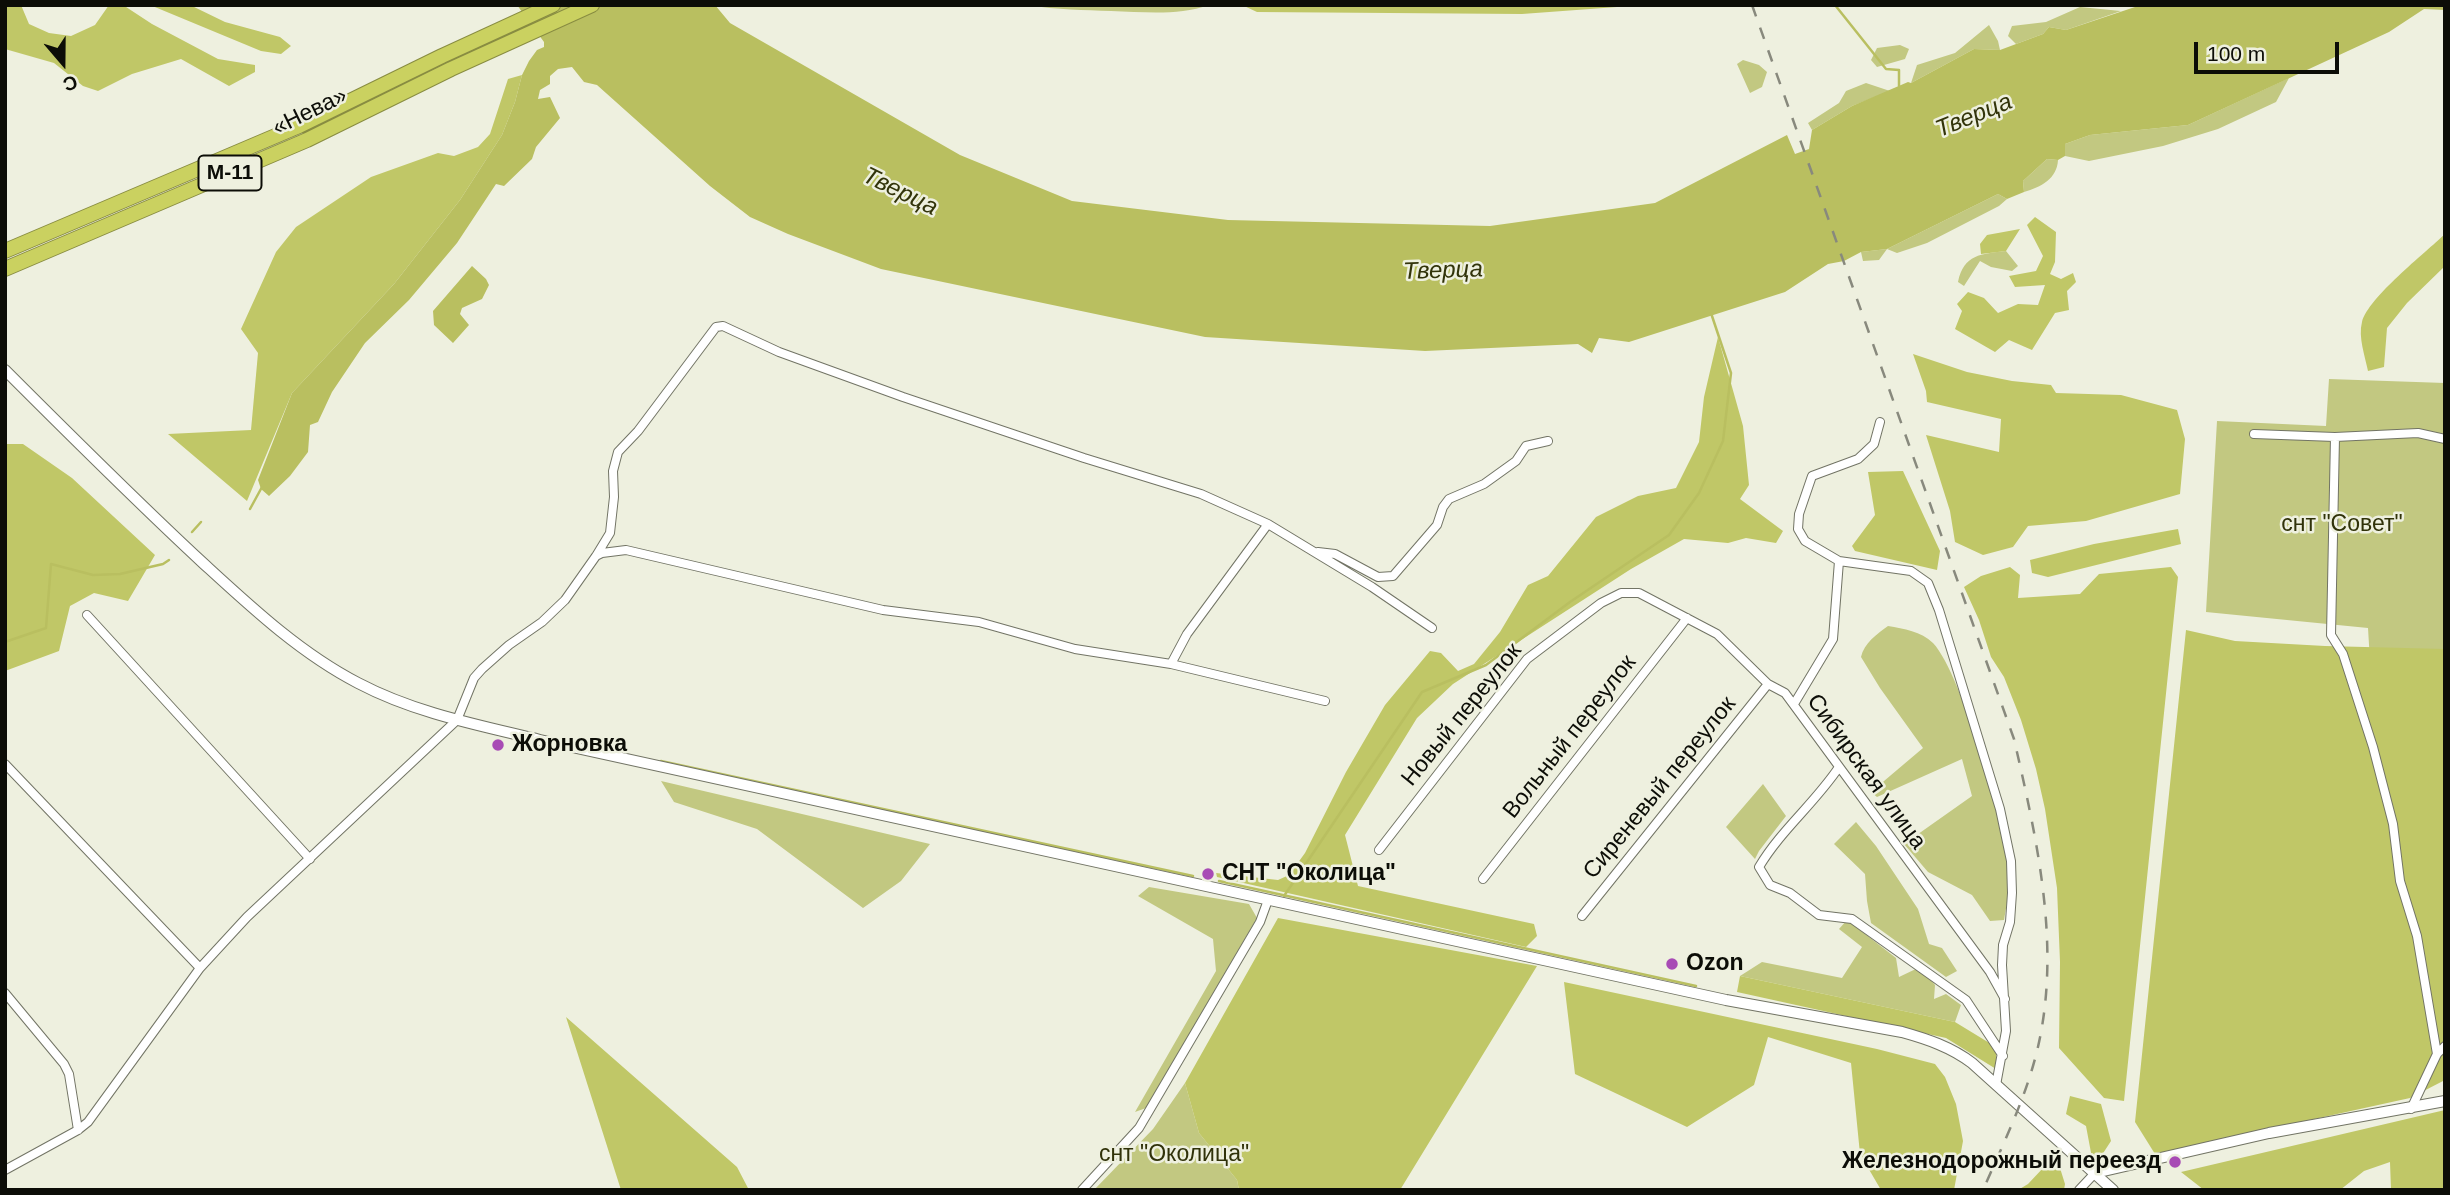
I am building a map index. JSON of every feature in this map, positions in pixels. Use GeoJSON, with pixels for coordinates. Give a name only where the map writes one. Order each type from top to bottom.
{"type":"FeatureCollection","features":[{"type":"Feature","properties":{"kind":"highway","name":"«Нева»"},"geometry":{"type":"LineString","coordinates":[[5,251],[299,125],[442,55],[553,5]]}},
{"type":"Feature","properties":{"kind":"highway","name":"«Нева»"},"geometry":{"type":"LineString","coordinates":[[5,269],[307,140],[451,69],[592,5]]}},
{"type":"Feature","properties":{"kind":"main road"},"geometry":{"type":"LineString","coordinates":[[5,370],[131,496],[247,604],[300,646],[340,673],[410,706],[457,720],[1268,900],[1726,1000],[1902,1032],[1933,1041],[1957,1052],[2113,1190]]}},
{"type":"Feature","properties":{"kind":"main road"},"geometry":{"type":"LineString","coordinates":[[2095,1173],[2269,1133],[2445,1101]]}},
{"type":"Feature","properties":{"kind":"street"},"geometry":{"type":"LineString","coordinates":[[5,1170],[78,1130],[94,1114],[200,968],[247,917],[457,720],[474,678],[482,669],[509,645],[542,622],[565,600],[610,533],[614,497],[613,471],[618,452],[638,431],[716,327],[723,326],[804,361],[1084,458],[1201,494],[1268,524],[1372,587],[1432,628]]}},
{"type":"Feature","properties":{"kind":"street"},"geometry":{"type":"LineString","coordinates":[[1880,422],[1874,444],[1858,459],[1812,476],[1799,514],[1798,529],[1805,541],[1839,561],[1911,571],[1928,583],[1939,610],[1996,796],[2011,861],[2010,922],[2003,945],[2001,965],[2006,1031],[1996,1085]]}},
{"type":"Feature","properties":{"kind":"street"},"geometry":{"type":"LineString","coordinates":[[2254,434],[2335,438],[2417,433],[2445,439]]}},
{"type":"Feature","properties":{"kind":"street"},"geometry":{"type":"LineString","coordinates":[[2335,438],[2331,635],[2343,654],[2373,747],[2393,824],[2400,881],[2417,936],[2437,1054]]}},
{"type":"Feature","properties":{"kind":"street"},"geometry":{"type":"LineString","coordinates":[[1313,551],[1335,554],[1378,577],[1393,576],[1432,531],[1449,499],[1484,484],[1516,461],[1527,446],[1548,441]]}},
{"type":"Feature","properties":{"kind":"street"},"geometry":{"type":"LineString","coordinates":[[1171,664],[1186,634],[1268,524]]}},
{"type":"Feature","properties":{"kind":"street"},"geometry":{"type":"LineString","coordinates":[[596,556],[626,550],[883,610],[979,622],[1075,649],[1171,664],[1325,701]]}},
{"type":"Feature","properties":{"kind":"street"},"geometry":{"type":"LineString","coordinates":[[1794,704],[1833,639],[1839,561]]}},
{"type":"Feature","properties":{"kind":"street","name":"Сибирская улица"},"geometry":{"type":"LineString","coordinates":[[1621,593],[1639,593],[1717,634],[1768,684],[1777,687],[1794,704],[1990,972],[2005,999]]}},
{"type":"Feature","properties":{"kind":"street","name":"Новый переулок"},"geometry":{"type":"LineString","coordinates":[[1378,850],[1528,659],[1601,603],[1621,593]]}},
{"type":"Feature","properties":{"kind":"street"},"geometry":{"type":"LineString","coordinates":[[87,615],[310,859]]}},
{"type":"Feature","properties":{"kind":"street","name":"Вольный переулок"},"geometry":{"type":"LineString","coordinates":[[1483,879],[1687,618]]}},
{"type":"Feature","properties":{"kind":"street","name":"Сиреневый переулок"},"geometry":{"type":"LineString","coordinates":[[1582,916],[1768,684]]}},
{"type":"Feature","properties":{"kind":"street"},"geometry":{"type":"LineString","coordinates":[[5,764],[200,968]]}},
{"type":"Feature","properties":{"kind":"street"},"geometry":{"type":"LineString","coordinates":[[1839,767],[1827,785],[1772,845],[1759,867],[1770,885],[1790,893],[1819,915],[1852,919],[1966,1000],[2003,1056]]}},
{"type":"Feature","properties":{"kind":"street"},"geometry":{"type":"LineString","coordinates":[[1082,1190],[1139,1128],[1235,967],[1260,922],[1268,900]]}},
{"type":"Feature","properties":{"kind":"street"},"geometry":{"type":"LineString","coordinates":[[5,993],[64,1064],[69,1074],[78,1130]]}},
{"type":"Feature","properties":{"kind":"street"},"geometry":{"type":"LineString","coordinates":[[2411,1109],[2437,1054],[2445,1046]]}},
{"type":"Feature","properties":{"kind":"street"},"geometry":{"type":"LineString","coordinates":[[2079,1190],[2095,1173]]}},
{"type":"Feature","properties":{"kind":"green space"},"geometry":{"type":"Polygon","coordinates":[[[1029,5],[1209,5],[1185,11],[1161,12],[1029,5]]]}},
{"type":"Feature","properties":{"kind":"green space"},"geometry":{"type":"Polygon","coordinates":[[[2080,7],[2121,11],[2066,30],[2049,27],[2043,34],[2016,44],[2008,36],[2012,26],[2046,22],[2080,7]]]}},
{"type":"Feature","properties":{"kind":"green space"},"geometry":{"type":"Polygon","coordinates":[[[1989,25],[2000,50],[1974,49],[1911,83],[1917,65],[1955,53],[1989,25]]]}},
{"type":"Feature","properties":{"kind":"green space"},"geometry":{"type":"Polygon","coordinates":[[[1900,45],[1909,49],[1905,59],[1877,67],[1871,60],[1877,48],[1900,45]]]}},
{"type":"Feature","properties":{"kind":"green space"},"geometry":{"type":"Polygon","coordinates":[[[1743,60],[1759,65],[1767,72],[1762,87],[1750,93],[1737,64],[1743,60]]]}},
{"type":"Feature","properties":{"kind":"green space"},"geometry":{"type":"Polygon","coordinates":[[[2289,78],[2276,102],[2218,129],[2163,146],[2089,161],[2065,156],[2065,144],[2090,135],[2188,125],[2289,78]]]}},
{"type":"Feature","properties":{"kind":"green space"},"geometry":{"type":"Polygon","coordinates":[[[1866,83],[1890,91],[1852,106],[1812,130],[1808,123],[1839,103],[1846,91],[1866,83]]]}},
{"type":"Feature","properties":{"kind":"green space"},"geometry":{"type":"Polygon","coordinates":[[[2047,159],[2058,160],[2055,172],[2042,185],[2024,192],[2023,181],[2047,159]]]}},
{"type":"Feature","properties":{"kind":"green space"},"geometry":{"type":"Polygon","coordinates":[[[1998,194],[2007,199],[1999,206],[1927,243],[1897,253],[1887,249],[1998,194]]]}},
{"type":"Feature","properties":{"kind":"green space"},"geometry":{"type":"Polygon","coordinates":[[[1887,249],[1879,260],[1863,261],[1861,252],[1887,249]]]}},
{"type":"Feature","properties":{"kind":"green space"},"geometry":{"type":"Polygon","coordinates":[[[2006,251],[2018,266],[2012,271],[1991,267],[1980,261],[1964,286],[1958,282],[1965,266],[1975,257],[2006,251]]]}},
{"type":"Feature","properties":{"kind":"green space","name":"снт \"Совет\""},"geometry":{"type":"Polygon","coordinates":[[[2329,379],[2445,383],[2445,709],[2373,711],[2368,628],[2206,612],[2217,421],[2326,426],[2329,379]]]}},
{"type":"Feature","properties":{"kind":"green space"},"geometry":{"type":"Polygon","coordinates":[[[1888,626],[1918,633],[1933,643],[1945,661],[1957,688],[1982,758],[2001,831],[2009,883],[2004,920],[1990,921],[1972,895],[1928,872],[1904,844],[1972,796],[1962,759],[1877,797],[1871,792],[1923,748],[1861,657],[1868,643],[1888,626]]]}},
{"type":"Feature","properties":{"kind":"green space"},"geometry":{"type":"Polygon","coordinates":[[[661,781],[930,844],[901,881],[863,908],[757,829],[674,802],[661,781]]]}},
{"type":"Feature","properties":{"kind":"green space"},"geometry":{"type":"Polygon","coordinates":[[[1763,784],[1786,816],[1755,859],[1726,827],[1763,784]]]}},
{"type":"Feature","properties":{"kind":"green space"},"geometry":{"type":"Polygon","coordinates":[[[1856,822],[1876,846],[1918,909],[1929,944],[1942,948],[1957,971],[1946,977],[1871,923],[1865,874],[1834,844],[1856,822]]]}},
{"type":"Feature","properties":{"kind":"green space"},"geometry":{"type":"Polygon","coordinates":[[[1149,887],[1249,904],[1257,918],[1146,1108],[1135,1112],[1216,971],[1213,939],[1138,896],[1149,887]]]}},
{"type":"Feature","properties":{"kind":"green space"},"geometry":{"type":"Polygon","coordinates":[[[1847,920],[1896,958],[1899,977],[1920,967],[1935,985],[1934,999],[1946,994],[1961,1005],[1955,1022],[1740,976],[1762,962],[1842,978],[1862,947],[1839,929],[1847,920]]]}},
{"type":"Feature","properties":{"kind":"green space","name":"снт \"Околица\""},"geometry":{"type":"Polygon","coordinates":[[[1185,1083],[1199,1133],[1237,1180],[1239,1190],[1094,1190],[1153,1129],[1185,1083]]]}},
{"type":"Feature","properties":{"kind":"shaded area"},"geometry":{"type":"Polygon","coordinates":[[[5,5],[21,5],[29,24],[49,33],[71,36],[95,25],[109,5],[123,5],[152,24],[218,59],[255,65],[255,72],[229,86],[181,59],[132,74],[98,91],[83,86],[54,63],[5,49],[5,5]]]}},
{"type":"Feature","properties":{"kind":"shaded area"},"geometry":{"type":"Polygon","coordinates":[[[150,5],[190,5],[225,22],[280,37],[291,46],[281,54],[261,51],[150,5]]]}},
{"type":"Feature","properties":{"kind":"shaded area"},"geometry":{"type":"Polygon","coordinates":[[[1242,5],[1619,5],[1522,14],[1257,12],[1242,5]]]}},
{"type":"Feature","properties":{"kind":"shaded area"},"geometry":{"type":"Polygon","coordinates":[[[522,75],[502,135],[460,200],[394,284],[292,393],[247,501],[168,434],[251,430],[258,353],[241,329],[276,252],[296,227],[371,177],[438,153],[454,156],[478,147],[490,134],[508,79],[522,75]]]}},
{"type":"Feature","properties":{"kind":"shaded area"},"geometry":{"type":"Polygon","coordinates":[[[2035,217],[2056,232],[2055,262],[2050,274],[2061,279],[2073,273],[2076,282],[2067,291],[2069,310],[2055,313],[2032,350],[2009,340],[1995,352],[1955,329],[1962,311],[1957,304],[1968,292],[1984,298],[1998,313],[2018,304],[2038,305],[2045,285],[2015,287],[2009,276],[2036,271],[2043,256],[2027,225],[2035,217]]]}},
{"type":"Feature","properties":{"kind":"shaded area"},"geometry":{"type":"Polygon","coordinates":[[[2020,229],[2006,251],[1981,254],[1980,244],[1987,235],[2020,229]]]}},
{"type":"Feature","properties":{"kind":"shaded area"},"geometry":{"type":"Polygon","coordinates":[[[2445,234],[2445,266],[2407,303],[2387,328],[2384,367],[2368,371],[2361,334],[2366,312],[2386,289],[2445,234]]]}},
{"type":"Feature","properties":{"kind":"shaded area"},"geometry":{"type":"Polygon","coordinates":[[[1718,337],[1743,426],[1749,485],[1740,499],[1783,531],[1776,543],[1746,538],[1728,543],[1684,539],[1631,569],[1453,684],[1417,718],[1345,835],[1358,886],[1534,924],[1537,936],[1526,947],[1217,877],[1216,873],[1278,880],[1289,875],[1305,853],[1346,772],[1385,705],[1430,651],[1441,653],[1458,671],[1474,664],[1500,632],[1528,585],[1548,576],[1596,517],[1638,496],[1676,488],[1699,442],[1704,397],[1718,337]]]}},
{"type":"Feature","properties":{"kind":"shaded area"},"geometry":{"type":"Polygon","coordinates":[[[1913,354],[1967,372],[2051,385],[2056,393],[2121,395],[2177,410],[2185,439],[2180,494],[2086,521],[2028,526],[2013,547],[1983,555],[1955,542],[1950,511],[1926,435],[1999,452],[2001,419],[1927,402],[1926,391],[1913,354]]]}},
{"type":"Feature","properties":{"kind":"shaded area"},"geometry":{"type":"Polygon","coordinates":[[[5,444],[23,444],[72,478],[155,555],[128,601],[94,593],[70,606],[59,651],[5,671],[5,444]]]}},
{"type":"Feature","properties":{"kind":"shaded area"},"geometry":{"type":"Polygon","coordinates":[[[1903,471],[1940,551],[1937,570],[1855,551],[1852,546],[1875,515],[1868,472],[1903,471]]]}},
{"type":"Feature","properties":{"kind":"shaded area"},"geometry":{"type":"Polygon","coordinates":[[[2178,529],[2181,544],[2048,577],[2032,573],[2030,560],[2094,544],[2178,529]]]}},
{"type":"Feature","properties":{"kind":"shaded area"},"geometry":{"type":"Polygon","coordinates":[[[2010,567],[2020,575],[2018,598],[2080,594],[2099,574],[2171,567],[2178,577],[2124,1101],[2104,1098],[2059,1048],[2057,888],[2045,809],[2021,720],[2004,677],[1991,657],[1979,620],[1964,587],[1981,576],[2010,567]]]}},
{"type":"Feature","properties":{"kind":"shaded area"},"geometry":{"type":"Polygon","coordinates":[[[2186,630],[2235,641],[2445,649],[2445,1080],[2410,1098],[2155,1154],[2135,1122],[2186,630]]]}},
{"type":"Feature","properties":{"kind":"shaded area"},"geometry":{"type":"Polygon","coordinates":[[[1278,918],[1537,966],[1400,1190],[1239,1190],[1237,1180],[1199,1133],[1185,1083],[1278,918]]]}},
{"type":"Feature","properties":{"kind":"shaded area"},"geometry":{"type":"Polygon","coordinates":[[[1740,976],[1955,1022],[1996,1047],[1996,1069],[1946,1038],[1737,992],[1740,976]]]}},
{"type":"Feature","properties":{"kind":"shaded area"},"geometry":{"type":"Polygon","coordinates":[[[1564,982],[1877,1049],[1935,1064],[1945,1077],[1956,1104],[1963,1141],[1954,1190],[1881,1190],[1860,1154],[1851,1063],[1768,1037],[1754,1085],[1687,1127],[1575,1074],[1564,982]]]}},
{"type":"Feature","properties":{"kind":"shaded area"},"geometry":{"type":"Polygon","coordinates":[[[566,1017],[737,1167],[749,1190],[621,1190],[566,1017]]]}},
{"type":"Feature","properties":{"kind":"shaded area"},"geometry":{"type":"Polygon","coordinates":[[[2070,1096],[2101,1104],[2111,1141],[2098,1161],[2092,1158],[2086,1126],[2066,1114],[2070,1096]]]}},
{"type":"Feature","properties":{"kind":"shaded area"},"geometry":{"type":"Polygon","coordinates":[[[2445,1110],[2445,1190],[2391,1190],[2390,1162],[2364,1171],[2340,1190],[2204,1190],[2181,1172],[2445,1110]]]}},
{"type":"Feature","properties":{"kind":"shaded area"},"geometry":{"type":"Polygon","coordinates":[[[2044,1167],[2060,1168],[2064,1190],[2018,1190],[2028,1184],[2044,1167]]]}},
{"type":"Feature","properties":{"kind":"water","name":"Тверца"},"geometry":{"type":"Polygon","coordinates":[[[517,5],[715,5],[730,23],[960,155],[1072,201],[1228,220],[1490,226],[1655,203],[1787,135],[1795,154],[1809,149],[1812,130],[1852,106],[1911,83],[1974,49],[2000,50],[2043,34],[2049,27],[2066,30],[2141,5],[2445,5],[2445,10],[2424,9],[2389,32],[2188,125],[2090,135],[2065,144],[2065,156],[2058,160],[2047,159],[2023,181],[2024,192],[2007,199],[1998,194],[1887,249],[1861,252],[1844,261],[1828,264],[1785,292],[1629,342],[1599,338],[1592,353],[1578,344],[1425,351],[1205,337],[881,269],[750,217],[710,186],[597,85],[584,82],[572,67],[558,69],[550,76],[550,84],[540,90],[538,99],[550,97],[560,118],[536,147],[532,159],[504,186],[496,184],[457,243],[409,300],[365,343],[332,392],[318,422],[310,425],[308,452],[290,476],[269,496],[261,489],[258,480],[292,393],[394,284],[460,200],[502,135],[522,75],[537,50],[544,47],[544,42],[517,5]]]}},
{"type":"Feature","properties":{"kind":"water"},"geometry":{"type":"Polygon","coordinates":[[[472,266],[489,285],[482,299],[462,308],[460,314],[469,325],[453,343],[434,325],[433,311],[472,266]]]}},
{"type":"Feature","properties":{"kind":"waterway"},"geometry":{"type":"LineString","coordinates":[[1835,5],[1886,69],[1899,70],[1899,86]]}},
{"type":"Feature","properties":{"kind":"waterway"},"geometry":{"type":"LineString","coordinates":[[1284,896],[1422,692],[1486,665],[1570,602],[1669,535],[1699,493],[1723,441],[1731,373],[1711,313]]}},
{"type":"Feature","properties":{"kind":"waterway"},"geometry":{"type":"LineString","coordinates":[[250,509],[262,487]]}},
{"type":"Feature","properties":{"kind":"waterway"},"geometry":{"type":"LineString","coordinates":[[192,532],[201,522]]}},
{"type":"Feature","properties":{"kind":"waterway"},"geometry":{"type":"LineString","coordinates":[[5,642],[46,628],[51,564],[93,575],[120,574],[163,564],[169,560]]}},
{"type":"Feature","properties":{"kind":"waterway"},"geometry":{"type":"LineString","coordinates":[[661,761],[1193,876]]}},
{"type":"Feature","properties":{"kind":"waterway"},"geometry":{"type":"LineString","coordinates":[[1219,881],[1696,986]]}},
{"type":"Feature","properties":{"kind":"railway"},"geometry":{"type":"LineString","coordinates":[[1752,5],[2014,739],[2031,816],[2044,894],[2047,934],[2044,1012],[2037,1051],[2026,1087],[1983,1190]]}},
{"type":"Feature","properties":{"kind":"place","name":"Жорновка"},"geometry":{"type":"Point","coordinates":[498,745]}},
{"type":"Feature","properties":{"kind":"place","name":"СНТ \"Околица\""},"geometry":{"type":"Point","coordinates":[1208,874]}},
{"type":"Feature","properties":{"kind":"place","name":"Ozon"},"geometry":{"type":"Point","coordinates":[1672,964]}},
{"type":"Feature","properties":{"kind":"place","name":"Железнодорожный переезд"},"geometry":{"type":"Point","coordinates":[2175,1162]}}]}
